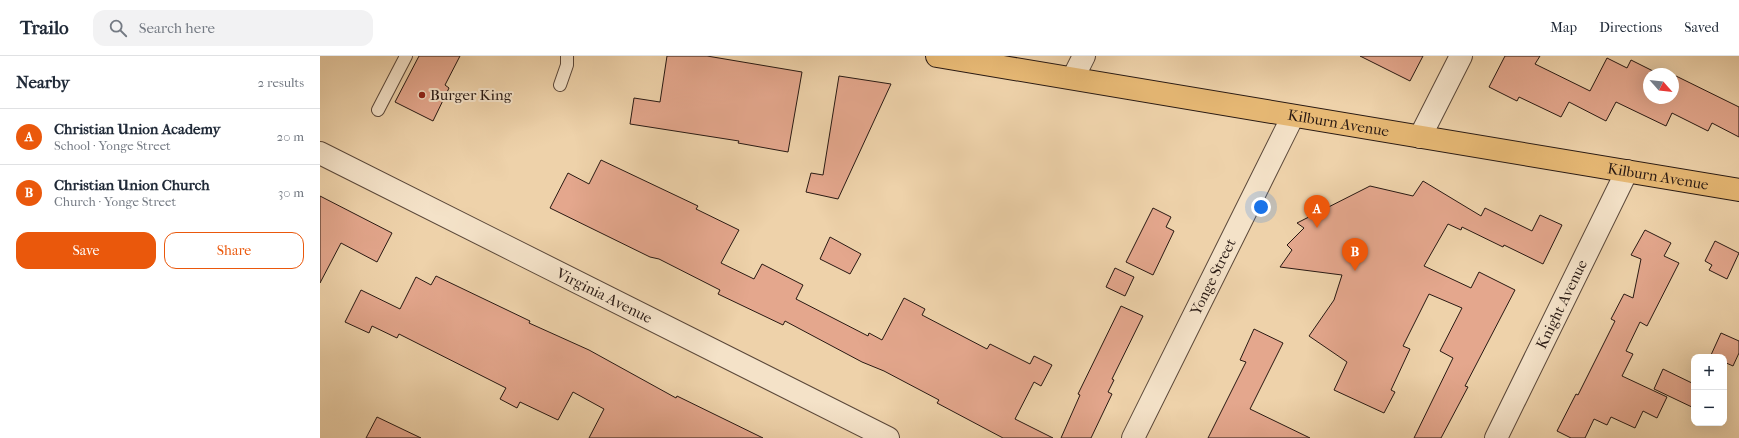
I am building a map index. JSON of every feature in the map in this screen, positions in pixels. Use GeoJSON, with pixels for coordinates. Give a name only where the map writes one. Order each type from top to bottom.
{"type":"FeatureCollection","features":[{"type":"Feature","properties":{"kind":"main road","name":"Kilburn Avenue"},"geometry":{"type":"LineString","coordinates":[[937,56],[1739,190]]}},
{"type":"Feature","properties":{"kind":"street"},"geometry":{"type":"LineString","coordinates":[[1073,78],[1084,56]]}},
{"type":"Feature","properties":{"kind":"street"},"geometry":{"type":"LineString","coordinates":[[1420,137],[1461,56]]}},
{"type":"Feature","properties":{"kind":"street","name":"Yonge Street"},"geometry":{"type":"LineString","coordinates":[[1133,438],[1293,116]]}},
{"type":"Feature","properties":{"kind":"street","name":"Virginia Avenue"},"geometry":{"type":"LineString","coordinates":[[320,153],[888,438]]}},
{"type":"Feature","properties":{"kind":"street","name":"Knight Avenue"},"geometry":{"type":"LineString","coordinates":[[1496,438],[1627,171]]}},
{"type":"Feature","properties":{"kind":"lane"},"geometry":{"type":"LineString","coordinates":[[378,110],[406,56]]}},
{"type":"Feature","properties":{"kind":"lane"},"geometry":{"type":"LineString","coordinates":[[560,85],[567,65],[567,56]]}},
{"type":"Feature","properties":{"kind":"building","name":"Burger King"},"geometry":{"type":"Polygon","coordinates":[[[419,56],[460,56],[445,85],[449,88],[433,121],[395,102],[419,56]]]}},
{"type":"Feature","properties":{"kind":"building"},"geometry":{"type":"Polygon","coordinates":[[[667,56],[707,56],[802,72],[788,152],[738,143],[739,141],[630,124],[634,98],[660,102],[667,56]]]}},
{"type":"Feature","properties":{"kind":"building"},"geometry":{"type":"Polygon","coordinates":[[[1360,56],[1423,56],[1410,81],[1360,56]]]}},
{"type":"Feature","properties":{"kind":"building"},"geometry":{"type":"Polygon","coordinates":[[[1505,56],[1540,56],[1535,64],[1590,91],[1607,58],[1627,68],[1631,60],[1647,68],[1643,68],[1643,104],[1679,104],[1679,77],[1739,107],[1739,137],[1712,123],[1708,131],[1672,113],[1666,126],[1616,102],[1606,121],[1569,102],[1561,117],[1519,97],[1517,101],[1489,87],[1505,56]]]}},
{"type":"Feature","properties":{"kind":"building"},"geometry":{"type":"Polygon","coordinates":[[[839,76],[891,84],[838,199],[806,192],[811,173],[823,175],[839,76]]]}},
{"type":"Feature","properties":{"kind":"building"},"geometry":{"type":"Polygon","coordinates":[[[601,160],[698,206],[696,209],[739,230],[721,263],[754,279],[762,264],[803,285],[796,299],[868,336],[869,333],[882,340],[904,298],[925,309],[922,315],[987,349],[990,344],[1030,364],[1034,356],[1052,365],[1041,386],[1034,382],[1015,419],[1053,438],[1003,438],[937,403],[939,400],[884,371],[862,362],[785,321],[783,325],[718,294],[720,290],[659,259],[650,257],[550,208],[568,173],[589,184],[601,160]]]}},
{"type":"Feature","properties":{"kind":"building"},"geometry":{"type":"Polygon","coordinates":[[[1423,181],[1481,216],[1485,208],[1532,231],[1540,215],[1562,225],[1543,264],[1462,227],[1461,230],[1448,224],[1424,266],[1471,288],[1479,272],[1515,290],[1465,386],[1468,387],[1441,438],[1414,438],[1453,358],[1440,351],[1462,308],[1429,294],[1403,346],[1410,349],[1391,390],[1395,392],[1384,413],[1334,390],[1347,362],[1309,336],[1334,300],[1342,275],[1280,267],[1292,250],[1287,245],[1304,228],[1297,223],[1370,186],[1413,196],[1423,181]]]}},
{"type":"Feature","properties":{"kind":"building"},"geometry":{"type":"Polygon","coordinates":[[[320,196],[392,233],[377,262],[341,243],[320,283],[320,196]]]}},
{"type":"Feature","properties":{"kind":"building"},"geometry":{"type":"Polygon","coordinates":[[[1153,208],[1171,217],[1166,227],[1174,231],[1153,275],[1126,262],[1153,208]]]}},
{"type":"Feature","properties":{"kind":"building"},"geometry":{"type":"Polygon","coordinates":[[[1645,230],[1671,243],[1664,256],[1679,263],[1647,326],[1640,322],[1626,351],[1633,354],[1622,376],[1667,397],[1657,418],[1643,411],[1635,428],[1611,417],[1607,425],[1594,419],[1585,438],[1571,438],[1557,431],[1576,394],[1578,395],[1615,321],[1611,319],[1624,294],[1633,298],[1641,259],[1631,255],[1645,230]]]}},
{"type":"Feature","properties":{"kind":"building"},"geometry":{"type":"Polygon","coordinates":[[[830,237],[861,254],[850,274],[820,259],[830,237]]]}},
{"type":"Feature","properties":{"kind":"building"},"geometry":{"type":"Polygon","coordinates":[[[1715,241],[1739,253],[1727,279],[1709,270],[1712,265],[1705,261],[1715,241]]]}},
{"type":"Feature","properties":{"kind":"building"},"geometry":{"type":"Polygon","coordinates":[[[1115,268],[1134,277],[1125,296],[1106,287],[1115,268]]]}},
{"type":"Feature","properties":{"kind":"building"},"geometry":{"type":"Polygon","coordinates":[[[436,276],[530,321],[529,323],[589,350],[676,398],[677,396],[763,438],[589,438],[604,409],[573,392],[558,420],[520,402],[517,408],[500,399],[506,388],[399,334],[397,338],[372,326],[369,333],[345,322],[361,290],[400,309],[416,277],[431,285],[436,276]]]}},
{"type":"Feature","properties":{"kind":"building"},"geometry":{"type":"Polygon","coordinates":[[[1121,306],[1143,316],[1112,379],[1114,380],[1108,392],[1112,394],[1091,438],[1061,438],[1080,395],[1078,394],[1121,306]]]}},
{"type":"Feature","properties":{"kind":"building"},"geometry":{"type":"Polygon","coordinates":[[[1254,329],[1283,343],[1250,409],[1310,438],[1208,438],[1246,362],[1240,360],[1254,329]]]}},
{"type":"Feature","properties":{"kind":"building"},"geometry":{"type":"Polygon","coordinates":[[[1721,333],[1739,341],[1739,353],[1733,366],[1727,363],[1727,354],[1711,354],[1721,333]]]}},
{"type":"Feature","properties":{"kind":"building"},"geometry":{"type":"Polygon","coordinates":[[[1663,369],[1691,383],[1691,407],[1654,389],[1663,369]]]}},
{"type":"Feature","properties":{"kind":"building"},"geometry":{"type":"Polygon","coordinates":[[[377,417],[421,438],[366,438],[377,417]]]}},
{"type":"Feature","properties":{"kind":"place","name":"Burger King"},"geometry":{"type":"Point","coordinates":[422,95]}},
{"type":"Feature","properties":{"kind":"place","name":"Christian Union Academy"},"geometry":{"type":"Point","coordinates":[1317,228]}},
{"type":"Feature","properties":{"kind":"place","name":"Christian Union Church"},"geometry":{"type":"Point","coordinates":[1355,271]}}]}
